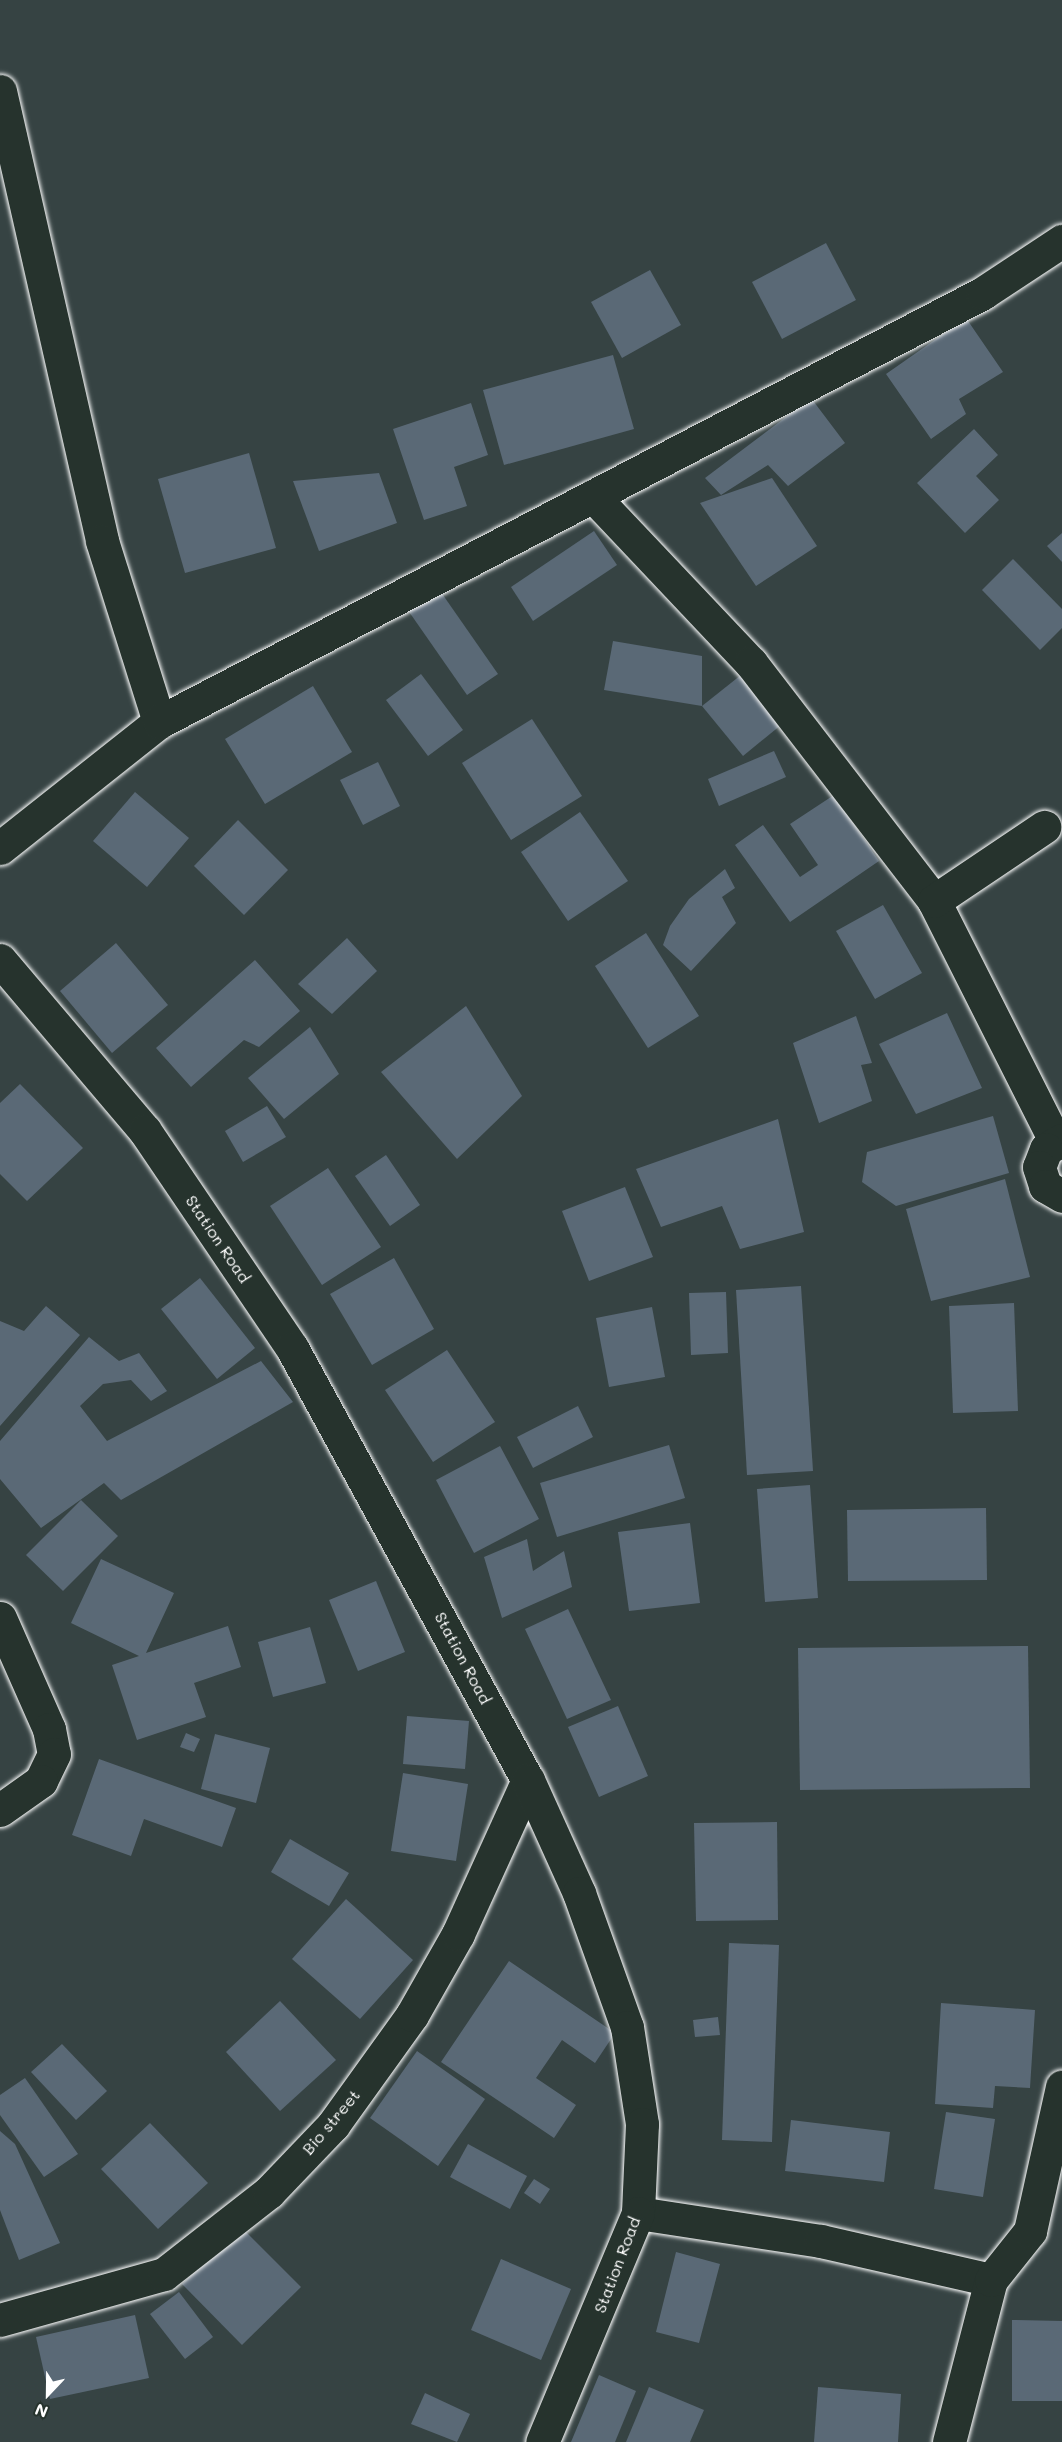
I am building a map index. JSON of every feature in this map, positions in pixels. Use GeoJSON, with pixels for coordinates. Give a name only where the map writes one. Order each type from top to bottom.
{"type":"FeatureCollection","features":[{"type":"Feature","properties":{"kind":"street"},"geometry":{"type":"LineString","coordinates":[[0,92],[102,541],[159,722]]}},
{"type":"Feature","properties":{"kind":"street"},"geometry":{"type":"LineString","coordinates":[[0,848],[159,722],[983,293],[1062,241]]}},
{"type":"Feature","properties":{"kind":"street"},"geometry":{"type":"LineString","coordinates":[[592,496],[750,663],[934,901],[1059,1141],[1041,1157],[1039,1172],[1048,1190],[1062,1196]]}},
{"type":"Feature","properties":{"kind":"street"},"geometry":{"type":"LineString","coordinates":[[934,901],[1044,827]]}},
{"type":"Feature","properties":{"kind":"street","name":"Station Road"},"geometry":{"type":"LineString","coordinates":[[0,960],[145,1131],[292,1348],[528,1780],[579,1893],[627,2026],[642,2124],[638,2213],[542,2442]]}},
{"type":"Feature","properties":{"kind":"street"},"geometry":{"type":"LineString","coordinates":[[0,1618],[49,1729],[54,1754],[41,1781],[0,1810]]}},
{"type":"Feature","properties":{"kind":"street","name":"Bio street"},"geometry":{"type":"LineString","coordinates":[[0,2320],[164,2274],[268,2192],[333,2125],[412,2015],[458,1934],[528,1780]]}},
{"type":"Feature","properties":{"kind":"street"},"geometry":{"type":"LineString","coordinates":[[949,2442],[991,2280],[1030,2231],[1062,2087]]}},
{"type":"Feature","properties":{"kind":"street"},"geometry":{"type":"LineString","coordinates":[[638,2213],[821,2241],[991,2280]]}},
{"type":"Feature","properties":{"kind":"building"},"geometry":{"type":"Polygon","coordinates":[[[826,243],[856,300],[782,339],[752,282],[826,243]]]}},
{"type":"Feature","properties":{"kind":"building"},"geometry":{"type":"Polygon","coordinates":[[[650,270],[681,325],[622,358],[591,302],[650,270]]]}},
{"type":"Feature","properties":{"kind":"building"},"geometry":{"type":"Polygon","coordinates":[[[966,318],[1003,372],[959,399],[966,414],[931,439],[886,374],[966,318]]]}},
{"type":"Feature","properties":{"kind":"building"},"geometry":{"type":"Polygon","coordinates":[[[613,355],[634,429],[504,465],[483,390],[613,355]]]}},
{"type":"Feature","properties":{"kind":"building"},"geometry":{"type":"Polygon","coordinates":[[[811,398],[845,443],[788,486],[768,465],[721,495],[705,478],[811,398]]]}},
{"type":"Feature","properties":{"kind":"building"},"geometry":{"type":"Polygon","coordinates":[[[471,403],[488,455],[454,467],[467,506],[424,520],[393,429],[471,403]]]}},
{"type":"Feature","properties":{"kind":"building"},"geometry":{"type":"Polygon","coordinates":[[[974,429],[998,455],[976,476],[999,500],[965,533],[917,483],[974,429]]]}},
{"type":"Feature","properties":{"kind":"building"},"geometry":{"type":"Polygon","coordinates":[[[249,453],[276,548],[185,573],[158,479],[249,453]]]}},
{"type":"Feature","properties":{"kind":"building"},"geometry":{"type":"Polygon","coordinates":[[[379,473],[397,523],[319,551],[293,481],[379,473]]]}},
{"type":"Feature","properties":{"kind":"building"},"geometry":{"type":"Polygon","coordinates":[[[772,478],[817,546],[756,586],[700,503],[772,478]]]}},
{"type":"Feature","properties":{"kind":"building"},"geometry":{"type":"Polygon","coordinates":[[[594,531],[617,565],[533,621],[511,587],[594,531]]]}},
{"type":"Feature","properties":{"kind":"building"},"geometry":{"type":"Polygon","coordinates":[[[1062,533],[1062,562],[1047,546],[1062,533]]]}},
{"type":"Feature","properties":{"kind":"building"},"geometry":{"type":"Polygon","coordinates":[[[1013,559],[1062,609],[1062,628],[1040,650],[982,590],[1013,559]]]}},
{"type":"Feature","properties":{"kind":"building"},"geometry":{"type":"Polygon","coordinates":[[[436,585],[498,674],[467,695],[405,606],[436,585]]]}},
{"type":"Feature","properties":{"kind":"building"},"geometry":{"type":"Polygon","coordinates":[[[613,641],[702,656],[702,706],[604,690],[613,641]]]}},
{"type":"Feature","properties":{"kind":"building"},"geometry":{"type":"Polygon","coordinates":[[[421,674],[463,730],[428,756],[386,700],[421,674]]]}},
{"type":"Feature","properties":{"kind":"building"},"geometry":{"type":"Polygon","coordinates":[[[741,675],[781,725],[743,756],[702,706],[741,675]]]}},
{"type":"Feature","properties":{"kind":"building"},"geometry":{"type":"Polygon","coordinates":[[[313,686],[352,752],[265,804],[225,739],[313,686]]]}},
{"type":"Feature","properties":{"kind":"building"},"geometry":{"type":"Polygon","coordinates":[[[532,719],[582,796],[511,840],[462,763],[532,719]]]}},
{"type":"Feature","properties":{"kind":"building"},"geometry":{"type":"Polygon","coordinates":[[[774,751],[786,777],[719,806],[708,779],[774,751]]]}},
{"type":"Feature","properties":{"kind":"building"},"geometry":{"type":"Polygon","coordinates":[[[378,762],[400,806],[363,825],[340,780],[378,762]]]}},
{"type":"Feature","properties":{"kind":"building"},"geometry":{"type":"Polygon","coordinates":[[[135,792],[189,838],[147,887],[93,841],[135,792]]]}},
{"type":"Feature","properties":{"kind":"building"},"geometry":{"type":"Polygon","coordinates":[[[834,795],[879,861],[790,922],[735,845],[763,825],[800,877],[818,865],[790,824],[834,795]]]}},
{"type":"Feature","properties":{"kind":"building"},"geometry":{"type":"Polygon","coordinates":[[[580,812],[628,881],[568,921],[521,852],[580,812]]]}},
{"type":"Feature","properties":{"kind":"building"},"geometry":{"type":"Polygon","coordinates":[[[238,820],[288,870],[244,915],[194,866],[238,820]]]}},
{"type":"Feature","properties":{"kind":"building"},"geometry":{"type":"Polygon","coordinates":[[[725,869],[735,888],[722,897],[736,923],[691,971],[663,945],[670,926],[689,899],[725,869]]]}},
{"type":"Feature","properties":{"kind":"building"},"geometry":{"type":"Polygon","coordinates":[[[883,905],[922,973],[875,999],[836,931],[883,905]]]}},
{"type":"Feature","properties":{"kind":"building"},"geometry":{"type":"Polygon","coordinates":[[[646,933],[699,1016],[648,1048],[595,966],[646,933]]]}},
{"type":"Feature","properties":{"kind":"building"},"geometry":{"type":"Polygon","coordinates":[[[347,938],[377,971],[332,1014],[298,984],[347,938]]]}},
{"type":"Feature","properties":{"kind":"building"},"geometry":{"type":"Polygon","coordinates":[[[116,943],[168,1005],[112,1053],[60,991],[116,943]]]}},
{"type":"Feature","properties":{"kind":"building"},"geometry":{"type":"Polygon","coordinates":[[[255,960],[300,1011],[259,1047],[244,1040],[191,1087],[156,1048],[255,960]]]}},
{"type":"Feature","properties":{"kind":"building"},"geometry":{"type":"Polygon","coordinates":[[[466,1006],[522,1096],[457,1159],[381,1072],[466,1006]]]}},
{"type":"Feature","properties":{"kind":"building"},"geometry":{"type":"Polygon","coordinates":[[[947,1013],[982,1088],[916,1114],[879,1044],[947,1013]]]}},
{"type":"Feature","properties":{"kind":"building"},"geometry":{"type":"Polygon","coordinates":[[[856,1016],[872,1063],[861,1065],[872,1101],[819,1123],[793,1043],[856,1016]]]}},
{"type":"Feature","properties":{"kind":"building"},"geometry":{"type":"Polygon","coordinates":[[[310,1027],[339,1074],[284,1119],[248,1078],[310,1027]]]}},
{"type":"Feature","properties":{"kind":"building"},"geometry":{"type":"Polygon","coordinates":[[[20,1084],[83,1148],[27,1201],[0,1174],[0,1103],[20,1084]]]}},
{"type":"Feature","properties":{"kind":"building"},"geometry":{"type":"Polygon","coordinates":[[[267,1106],[286,1137],[243,1162],[225,1131],[267,1106]]]}},
{"type":"Feature","properties":{"kind":"building"},"geometry":{"type":"Polygon","coordinates":[[[993,1116],[1009,1173],[896,1206],[862,1182],[867,1152],[993,1116]]]}},
{"type":"Feature","properties":{"kind":"building"},"geometry":{"type":"Polygon","coordinates":[[[778,1119],[804,1232],[740,1249],[722,1206],[661,1227],[636,1169],[778,1119]]]}},
{"type":"Feature","properties":{"kind":"building"},"geometry":{"type":"Polygon","coordinates":[[[386,1155],[420,1205],[390,1226],[355,1176],[386,1155]]]}},
{"type":"Feature","properties":{"kind":"building"},"geometry":{"type":"Polygon","coordinates":[[[328,1168],[381,1247],[322,1285],[270,1206],[328,1168]]]}},
{"type":"Feature","properties":{"kind":"building"},"geometry":{"type":"Polygon","coordinates":[[[1005,1179],[1030,1277],[931,1301],[906,1209],[1005,1179]]]}},
{"type":"Feature","properties":{"kind":"building"},"geometry":{"type":"Polygon","coordinates":[[[625,1187],[653,1257],[589,1281],[562,1211],[625,1187]]]}},
{"type":"Feature","properties":{"kind":"building"},"geometry":{"type":"Polygon","coordinates":[[[394,1258],[434,1329],[372,1365],[330,1294],[394,1258]]]}},
{"type":"Feature","properties":{"kind":"building"},"geometry":{"type":"Polygon","coordinates":[[[200,1278],[255,1348],[217,1379],[161,1309],[200,1278]]]}},
{"type":"Feature","properties":{"kind":"building"},"geometry":{"type":"Polygon","coordinates":[[[801,1286],[813,1471],[747,1475],[736,1290],[801,1286]]]}},
{"type":"Feature","properties":{"kind":"building"},"geometry":{"type":"Polygon","coordinates":[[[726,1292],[728,1353],[691,1355],[689,1293],[726,1292]]]}},
{"type":"Feature","properties":{"kind":"building"},"geometry":{"type":"Polygon","coordinates":[[[1014,1303],[1018,1411],[953,1413],[949,1306],[1014,1303]]]}},
{"type":"Feature","properties":{"kind":"building"},"geometry":{"type":"Polygon","coordinates":[[[46,1306],[80,1335],[0,1426],[0,1321],[24,1331],[46,1306]]]}},
{"type":"Feature","properties":{"kind":"building"},"geometry":{"type":"Polygon","coordinates":[[[652,1307],[665,1377],[609,1387],[596,1318],[652,1307]]]}},
{"type":"Feature","properties":{"kind":"building"},"geometry":{"type":"Polygon","coordinates":[[[89,1337],[119,1361],[139,1353],[167,1391],[151,1401],[131,1380],[103,1384],[80,1406],[107,1441],[261,1361],[293,1402],[121,1500],[104,1483],[41,1528],[0,1479],[0,1441],[89,1337]]]}},
{"type":"Feature","properties":{"kind":"building"},"geometry":{"type":"Polygon","coordinates":[[[447,1350],[495,1422],[433,1462],[385,1390],[447,1350]]]}},
{"type":"Feature","properties":{"kind":"building"},"geometry":{"type":"Polygon","coordinates":[[[578,1406],[593,1437],[533,1468],[517,1437],[578,1406]]]}},
{"type":"Feature","properties":{"kind":"building"},"geometry":{"type":"Polygon","coordinates":[[[669,1445],[685,1498],[557,1537],[540,1483],[669,1445]]]}},
{"type":"Feature","properties":{"kind":"building"},"geometry":{"type":"Polygon","coordinates":[[[500,1446],[539,1519],[474,1553],[436,1480],[500,1446]]]}},
{"type":"Feature","properties":{"kind":"building"},"geometry":{"type":"Polygon","coordinates":[[[810,1485],[818,1598],[765,1602],[757,1489],[810,1485]]]}},
{"type":"Feature","properties":{"kind":"building"},"geometry":{"type":"Polygon","coordinates":[[[81,1500],[118,1536],[63,1591],[26,1555],[81,1500]]]}},
{"type":"Feature","properties":{"kind":"building"},"geometry":{"type":"Polygon","coordinates":[[[986,1508],[987,1580],[848,1581],[847,1510],[986,1508]]]}},
{"type":"Feature","properties":{"kind":"building"},"geometry":{"type":"Polygon","coordinates":[[[690,1523],[700,1603],[629,1611],[618,1532],[690,1523]]]}},
{"type":"Feature","properties":{"kind":"building"},"geometry":{"type":"Polygon","coordinates":[[[527,1539],[533,1571],[564,1551],[572,1587],[502,1618],[484,1557],[527,1539]]]}},
{"type":"Feature","properties":{"kind":"building"},"geometry":{"type":"Polygon","coordinates":[[[101,1559],[174,1593],[146,1653],[228,1626],[241,1667],[194,1683],[206,1717],[137,1740],[112,1665],[139,1656],[71,1623],[101,1559]]]}},
{"type":"Feature","properties":{"kind":"building"},"geometry":{"type":"Polygon","coordinates":[[[376,1581],[405,1652],[358,1671],[329,1600],[376,1581]]]}},
{"type":"Feature","properties":{"kind":"building"},"geometry":{"type":"Polygon","coordinates":[[[568,1609],[611,1700],[567,1719],[525,1629],[568,1609]]]}},
{"type":"Feature","properties":{"kind":"building"},"geometry":{"type":"Polygon","coordinates":[[[310,1627],[326,1683],[273,1697],[258,1642],[310,1627]]]}},
{"type":"Feature","properties":{"kind":"building"},"geometry":{"type":"Polygon","coordinates":[[[1028,1646],[1030,1788],[800,1790],[798,1648],[1028,1646]]]}},
{"type":"Feature","properties":{"kind":"building"},"geometry":{"type":"Polygon","coordinates":[[[618,1706],[648,1776],[599,1797],[568,1727],[618,1706]]]}},
{"type":"Feature","properties":{"kind":"building"},"geometry":{"type":"Polygon","coordinates":[[[407,1716],[469,1721],[465,1769],[403,1764],[407,1716]]]}},
{"type":"Feature","properties":{"kind":"building"},"geometry":{"type":"Polygon","coordinates":[[[186,1733],[200,1739],[194,1752],[180,1747],[186,1733]]]}},
{"type":"Feature","properties":{"kind":"building"},"geometry":{"type":"Polygon","coordinates":[[[215,1734],[270,1748],[256,1803],[201,1789],[215,1734]]]}},
{"type":"Feature","properties":{"kind":"building"},"geometry":{"type":"Polygon","coordinates":[[[99,1759],[236,1808],[222,1847],[144,1819],[131,1856],[72,1835],[99,1759]]]}},
{"type":"Feature","properties":{"kind":"building"},"geometry":{"type":"Polygon","coordinates":[[[403,1773],[468,1784],[456,1861],[391,1851],[403,1773]]]}},
{"type":"Feature","properties":{"kind":"building"},"geometry":{"type":"Polygon","coordinates":[[[777,1822],[778,1920],[696,1921],[694,1823],[777,1822]]]}},
{"type":"Feature","properties":{"kind":"building"},"geometry":{"type":"Polygon","coordinates":[[[290,1839],[349,1873],[329,1906],[271,1872],[290,1839]]]}},
{"type":"Feature","properties":{"kind":"building"},"geometry":{"type":"Polygon","coordinates":[[[346,1899],[413,1960],[360,2019],[292,1959],[346,1899]]]}},
{"type":"Feature","properties":{"kind":"building"},"geometry":{"type":"Polygon","coordinates":[[[729,1943],[779,1945],[772,2142],[722,2140],[729,1943]]]}},
{"type":"Feature","properties":{"kind":"building"},"geometry":{"type":"Polygon","coordinates":[[[509,1961],[615,2033],[595,2063],[562,2040],[536,2078],[576,2105],[554,2138],[441,2062],[509,1961]]]}},
{"type":"Feature","properties":{"kind":"building"},"geometry":{"type":"Polygon","coordinates":[[[280,2001],[336,2060],[280,2111],[226,2052],[280,2001]]]}},
{"type":"Feature","properties":{"kind":"building"},"geometry":{"type":"Polygon","coordinates":[[[941,2003],[1035,2010],[1030,2088],[995,2086],[993,2108],[935,2104],[941,2003]]]}},
{"type":"Feature","properties":{"kind":"building"},"geometry":{"type":"Polygon","coordinates":[[[718,2017],[720,2035],[695,2037],[693,2020],[718,2017]]]}},
{"type":"Feature","properties":{"kind":"building"},"geometry":{"type":"Polygon","coordinates":[[[62,2044],[107,2091],[76,2120],[31,2072],[62,2044]]]}},
{"type":"Feature","properties":{"kind":"building"},"geometry":{"type":"Polygon","coordinates":[[[417,2051],[485,2099],[438,2166],[370,2118],[417,2051]]]}},
{"type":"Feature","properties":{"kind":"building"},"geometry":{"type":"Polygon","coordinates":[[[25,2078],[78,2154],[44,2177],[0,2115],[0,2095],[25,2078]]]}},
{"type":"Feature","properties":{"kind":"building"},"geometry":{"type":"Polygon","coordinates":[[[946,2112],[995,2119],[983,2197],[934,2189],[946,2112]]]}},
{"type":"Feature","properties":{"kind":"building"},"geometry":{"type":"Polygon","coordinates":[[[791,2120],[890,2132],[884,2182],[785,2171],[791,2120]]]}},
{"type":"Feature","properties":{"kind":"building"},"geometry":{"type":"Polygon","coordinates":[[[150,2123],[208,2183],[158,2229],[101,2169],[150,2123]]]}},
{"type":"Feature","properties":{"kind":"building"},"geometry":{"type":"Polygon","coordinates":[[[0,2131],[15,2144],[60,2243],[19,2260],[0,2210],[0,2131]]]}},
{"type":"Feature","properties":{"kind":"building"},"geometry":{"type":"Polygon","coordinates":[[[468,2144],[527,2176],[510,2209],[450,2177],[468,2144]]]}},
{"type":"Feature","properties":{"kind":"building"},"geometry":{"type":"Polygon","coordinates":[[[534,2179],[550,2189],[540,2204],[524,2193],[534,2179]]]}},
{"type":"Feature","properties":{"kind":"building"},"geometry":{"type":"Polygon","coordinates":[[[241,2227],[301,2287],[242,2345],[182,2284],[241,2227]]]}},
{"type":"Feature","properties":{"kind":"building"},"geometry":{"type":"Polygon","coordinates":[[[676,2252],[720,2264],[699,2343],[656,2332],[676,2252]]]}},
{"type":"Feature","properties":{"kind":"building"},"geometry":{"type":"Polygon","coordinates":[[[501,2259],[571,2289],[541,2360],[471,2330],[501,2259]]]}},
{"type":"Feature","properties":{"kind":"building"},"geometry":{"type":"Polygon","coordinates":[[[179,2292],[213,2337],[185,2359],[150,2314],[179,2292]]]}},
{"type":"Feature","properties":{"kind":"building"},"geometry":{"type":"Polygon","coordinates":[[[135,2315],[149,2378],[50,2399],[36,2337],[135,2315]]]}},
{"type":"Feature","properties":{"kind":"building"},"geometry":{"type":"Polygon","coordinates":[[[1012,2320],[1062,2321],[1062,2401],[1012,2401],[1012,2320]]]}},
{"type":"Feature","properties":{"kind":"building"},"geometry":{"type":"Polygon","coordinates":[[[599,2375],[636,2391],[615,2442],[571,2442],[599,2375]]]}},
{"type":"Feature","properties":{"kind":"building"},"geometry":{"type":"Polygon","coordinates":[[[649,2387],[704,2410],[690,2442],[626,2442],[649,2387]]]}},
{"type":"Feature","properties":{"kind":"building"},"geometry":{"type":"Polygon","coordinates":[[[818,2387],[901,2394],[898,2442],[814,2442],[818,2387]]]}},
{"type":"Feature","properties":{"kind":"building"},"geometry":{"type":"Polygon","coordinates":[[[425,2393],[470,2414],[457,2442],[411,2424],[425,2393]]]}}]}
